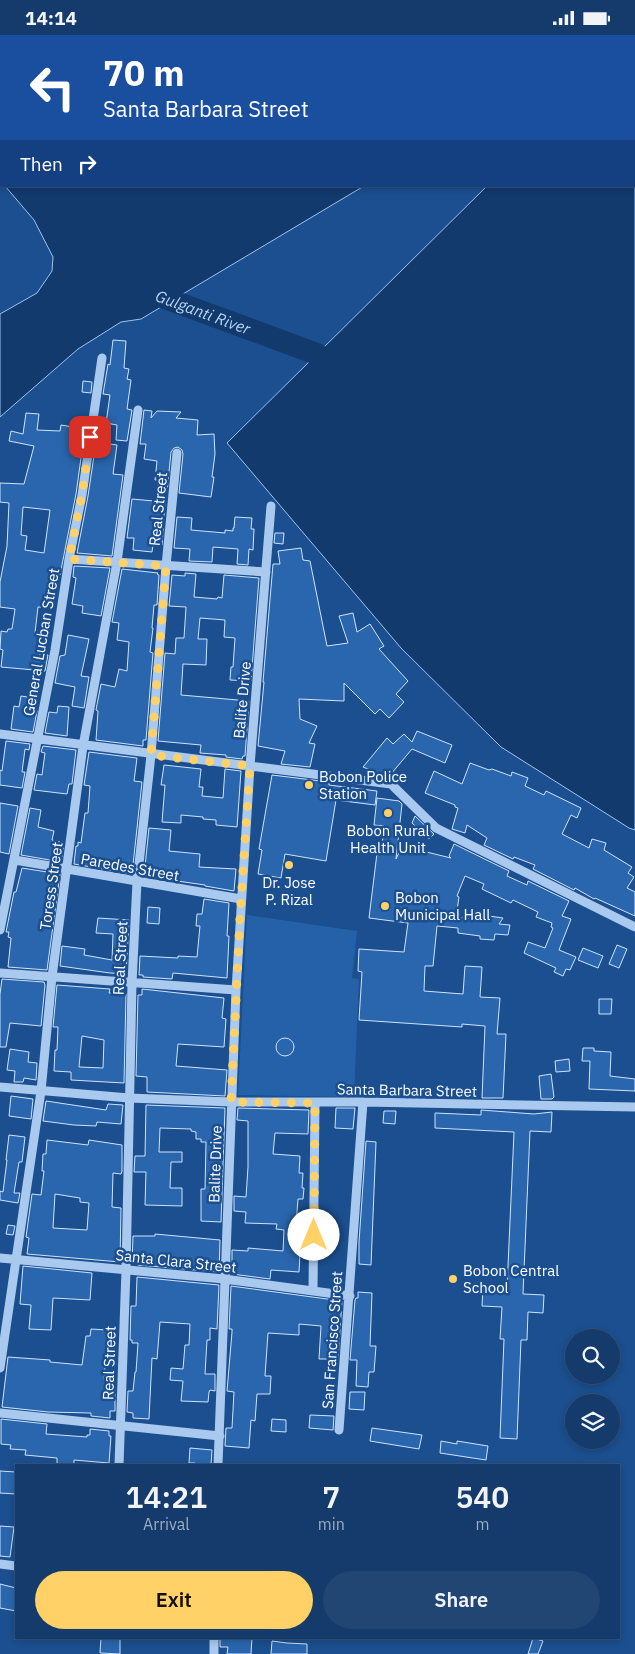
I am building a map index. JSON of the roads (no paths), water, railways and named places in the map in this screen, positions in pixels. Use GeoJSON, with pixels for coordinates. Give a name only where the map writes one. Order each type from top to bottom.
{"type":"FeatureCollection","features":[{"type":"Feature","properties":{"kind":"street","name":"General Lucban Street"},"geometry":{"type":"LineString","coordinates":[[0,930],[55,650],[69,559],[82,495],[102,358]]}},
{"type":"Feature","properties":{"kind":"street","name":"Toress Street"},"geometry":{"type":"LineString","coordinates":[[0,1368],[41,1091],[52,977],[83,746],[117,561],[138,409]]}},
{"type":"Feature","properties":{"kind":"street","name":"Real Street"},"geometry":{"type":"LineString","coordinates":[[119,1464],[126,1270],[132,983],[137,882],[151,755],[177,453]]}},
{"type":"Feature","properties":{"kind":"street","name":"Balite Drive"},"geometry":{"type":"LineString","coordinates":[[218,1464],[231,1102],[241,899],[271,506]]}},
{"type":"Feature","properties":{"kind":"street"},"geometry":{"type":"LineString","coordinates":[[69,559],[266,572]]}},
{"type":"Feature","properties":{"kind":"street"},"geometry":{"type":"LineString","coordinates":[[0,734],[151,755],[391,784],[436,828],[635,927]]}},
{"type":"Feature","properties":{"kind":"street","name":"Paredes Street"},"geometry":{"type":"LineString","coordinates":[[15,860],[241,899]]}},
{"type":"Feature","properties":{"kind":"street"},"geometry":{"type":"LineString","coordinates":[[0,973],[236,990]]}},
{"type":"Feature","properties":{"kind":"street","name":"Santa Barbara Street"},"geometry":{"type":"LineString","coordinates":[[0,1087],[129,1098],[231,1102],[363,1102],[635,1107]]}},
{"type":"Feature","properties":{"kind":"street","name":"San Francisco Street"},"geometry":{"type":"LineString","coordinates":[[339,1430],[363,1102]]}},
{"type":"Feature","properties":{"kind":"street"},"geometry":{"type":"LineString","coordinates":[[313,1291],[315,1103]]}},
{"type":"Feature","properties":{"kind":"street","name":"Santa Clara Street"},"geometry":{"type":"LineString","coordinates":[[0,1258],[224,1279],[350,1296]]}},
{"type":"Feature","properties":{"kind":"street"},"geometry":{"type":"LineString","coordinates":[[0,1413],[220,1436]]}},
{"type":"Feature","properties":{"kind":"street"},"geometry":{"type":"LineString","coordinates":[[0,1564],[15,1566]]}},
{"type":"Feature","properties":{"kind":"street"},"geometry":{"type":"LineString","coordinates":[[214,1639],[214,1654]]}},
{"type":"Feature","properties":{"kind":"waterway","name":"Gulganti River"},"geometry":{"type":"LineString","coordinates":[[143,290],[317,354]]}},
{"type":"Feature","properties":{"kind":"place","name":"Bobon Police Station"},"geometry":{"type":"Point","coordinates":[309,785]}},
{"type":"Feature","properties":{"kind":"place","name":"Bobon Rural Health Unit"},"geometry":{"type":"Point","coordinates":[388,813]}},
{"type":"Feature","properties":{"kind":"place","name":"Dr. Jose P. Rizal"},"geometry":{"type":"Point","coordinates":[289,865]}},
{"type":"Feature","properties":{"kind":"place","name":"Bobon Municipal Hall"},"geometry":{"type":"Point","coordinates":[385,906]}},
{"type":"Feature","properties":{"kind":"place","name":"Bobon Central School"},"geometry":{"type":"Point","coordinates":[453,1279]}}]}
